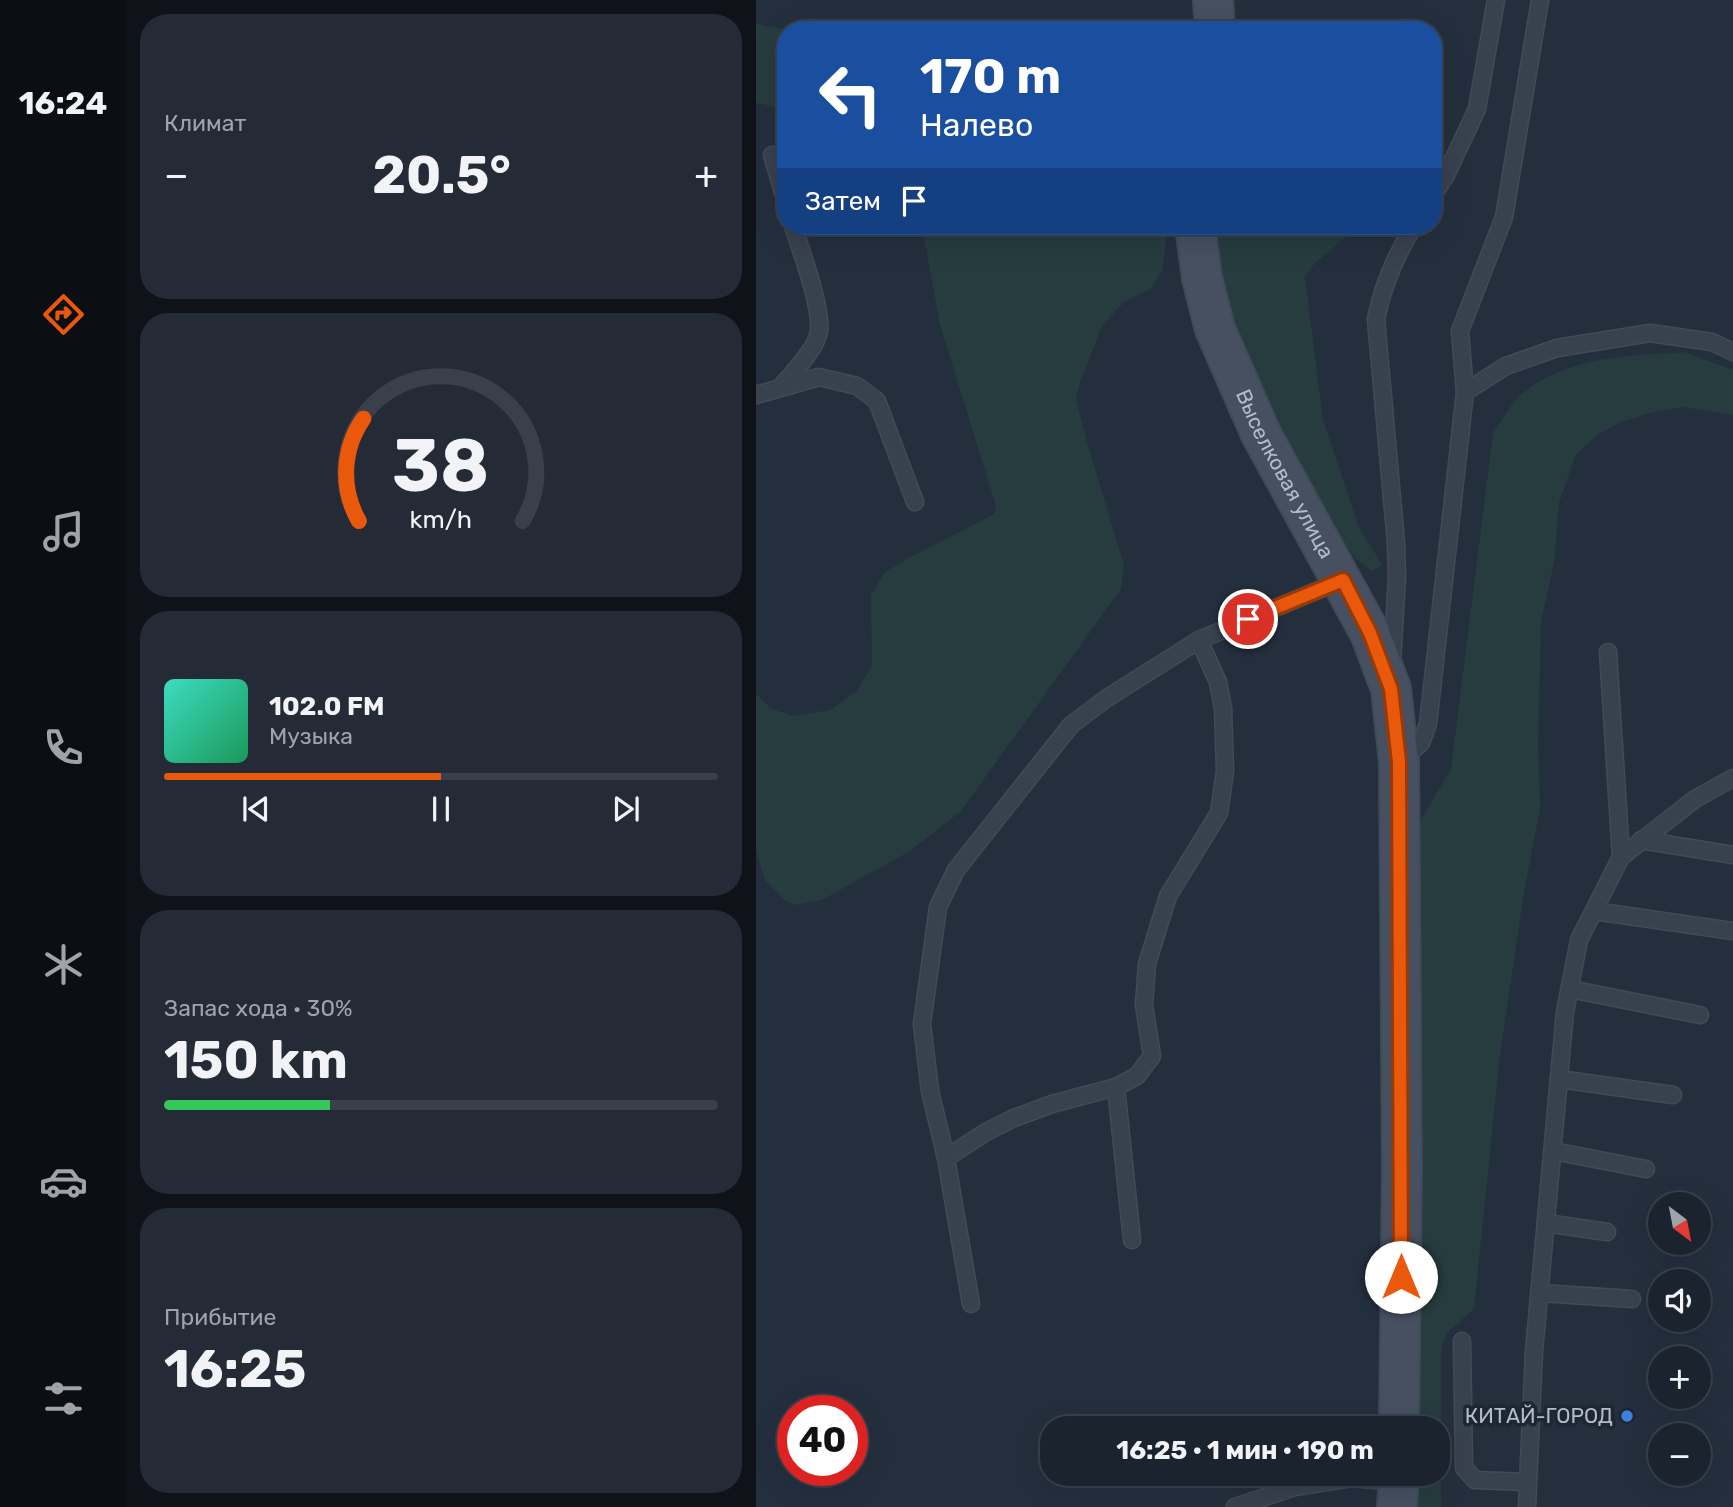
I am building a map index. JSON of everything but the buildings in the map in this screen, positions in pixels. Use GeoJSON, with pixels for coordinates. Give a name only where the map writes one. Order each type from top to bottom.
{"type":"FeatureCollection","features":[{"type":"Feature","properties":{"kind":"street"},"geometry":{"type":"LineString","coordinates":[[1213,0],[1214,21]]}},
{"type":"Feature","properties":{"kind":"street","name":"Выселковая улица"},"geometry":{"type":"LineString","coordinates":[[1196,235],[1202,278],[1215,329],[1261,434],[1370,633],[1391,689],[1399,762],[1402,1168],[1399,1416]]}},
{"type":"Feature","properties":{"kind":"lane"},"geometry":{"type":"LineString","coordinates":[[1442,181],[1477,109],[1496,0]]}},
{"type":"Feature","properties":{"kind":"lane"},"geometry":{"type":"LineString","coordinates":[[1399,762],[1420,743],[1428,724],[1465,392],[1460,331],[1504,217],[1541,0]]}},
{"type":"Feature","properties":{"kind":"lane"},"geometry":{"type":"LineString","coordinates":[[772,155],[777,172]]}},
{"type":"Feature","properties":{"kind":"lane"},"geometry":{"type":"LineString","coordinates":[[779,388],[808,354],[819,331],[816,299],[796,235]]}},
{"type":"Feature","properties":{"kind":"lane"},"geometry":{"type":"LineString","coordinates":[[1391,689],[1397,577],[1396,543],[1376,319],[1383,286],[1408,235]]}},
{"type":"Feature","properties":{"kind":"lane"},"geometry":{"type":"LineString","coordinates":[[1465,392],[1506,366],[1557,348],[1650,333],[1712,342],[1733,352]]}},
{"type":"Feature","properties":{"kind":"lane"},"geometry":{"type":"LineString","coordinates":[[756,396],[819,377],[857,386],[877,401],[915,502]]}},
{"type":"Feature","properties":{"kind":"lane"},"geometry":{"type":"LineString","coordinates":[[971,1304],[946,1158],[930,1091],[922,1024],[938,907],[956,870],[1071,724],[1199,640],[1343,580]]}},
{"type":"Feature","properties":{"kind":"lane"},"geometry":{"type":"LineString","coordinates":[[946,1158],[986,1132],[1014,1118],[1052,1104],[1116,1087],[1137,1076],[1152,1056],[1144,1004],[1147,964],[1168,896],[1219,813],[1225,771],[1223,708],[1218,682],[1199,640]]}},
{"type":"Feature","properties":{"kind":"lane"},"geometry":{"type":"LineString","coordinates":[[1608,652],[1620,857]]}},
{"type":"Feature","properties":{"kind":"lane"},"geometry":{"type":"LineString","coordinates":[[1527,1507],[1539,1293],[1559,1079],[1579,940],[1620,857],[1695,799],[1733,778]]}},
{"type":"Feature","properties":{"kind":"lane"},"geometry":{"type":"LineString","coordinates":[[1641,840],[1733,855]]}},
{"type":"Feature","properties":{"kind":"lane"},"geometry":{"type":"LineString","coordinates":[[1594,911],[1733,931]]}},
{"type":"Feature","properties":{"kind":"lane"},"geometry":{"type":"LineString","coordinates":[[1570,989],[1700,1015]]}},
{"type":"Feature","properties":{"kind":"lane"},"geometry":{"type":"LineString","coordinates":[[1559,1079],[1672,1095]]}},
{"type":"Feature","properties":{"kind":"lane"},"geometry":{"type":"LineString","coordinates":[[1116,1087],[1132,1240]]}},
{"type":"Feature","properties":{"kind":"lane"},"geometry":{"type":"LineString","coordinates":[[1553,1151],[1646,1169]]}},
{"type":"Feature","properties":{"kind":"lane"},"geometry":{"type":"LineString","coordinates":[[1546,1223],[1607,1232]]}},
{"type":"Feature","properties":{"kind":"lane"},"geometry":{"type":"LineString","coordinates":[[1539,1293],[1632,1299]]}},
{"type":"Feature","properties":{"kind":"lane"},"geometry":{"type":"LineString","coordinates":[[1462,1341],[1464,1468],[1475,1480],[1528,1482]]}},
{"type":"Feature","properties":{"kind":"lane"},"geometry":{"type":"LineString","coordinates":[[1235,1507],[1294,1487],[1352,1478],[1398,1488]]}},
{"type":"Feature","properties":{"kind":"green space"},"geometry":{"type":"Polygon","coordinates":[[[756,24],[777,28],[777,107],[756,103],[756,24]]]}},
{"type":"Feature","properties":{"kind":"green space"},"geometry":{"type":"Polygon","coordinates":[[[924,235],[1167,235],[1162,271],[1151,289],[1124,302],[1102,326],[1076,399],[1124,565],[1121,589],[961,811],[910,851],[822,900],[796,905],[786,901],[765,880],[756,851],[756,694],[770,708],[792,716],[830,710],[856,692],[872,666],[871,595],[885,572],[994,514],[996,506],[940,325],[924,235]]]}},
{"type":"Feature","properties":{"kind":"green space"},"geometry":{"type":"Polygon","coordinates":[[[1218,235],[1348,235],[1314,264],[1305,277],[1323,420],[1358,525],[1382,565],[1372,571],[1356,559],[1322,514],[1278,441],[1236,331],[1220,275],[1218,235]]]}},
{"type":"Feature","properties":{"kind":"green space"},"geometry":{"type":"Polygon","coordinates":[[[1684,352],[1733,370],[1733,415],[1683,407],[1621,422],[1597,435],[1575,456],[1559,503],[1554,562],[1541,623],[1538,742],[1540,809],[1524,892],[1499,1062],[1474,1309],[1448,1332],[1441,1346],[1441,1416],[1418,1416],[1423,1114],[1418,824],[1451,769],[1493,433],[1523,393],[1541,381],[1579,365],[1642,355],[1684,352]]]}},
{"type":"Feature","properties":{"kind":"green space"},"geometry":{"type":"Polygon","coordinates":[[[1418,1486],[1441,1486],[1441,1507],[1418,1507],[1418,1486]]]}},
{"type":"Feature","properties":{"kind":"place","name":"КИТАЙ-ГОРОД"},"geometry":{"type":"Point","coordinates":[1627,1416]}},
{"type":"Feature","properties":{"kind":"route"},"geometry":{"type":"LineString","coordinates":[[1248,619],[1343,580],[1370,633],[1391,689],[1399,762],[1401,1277]]}}]}
